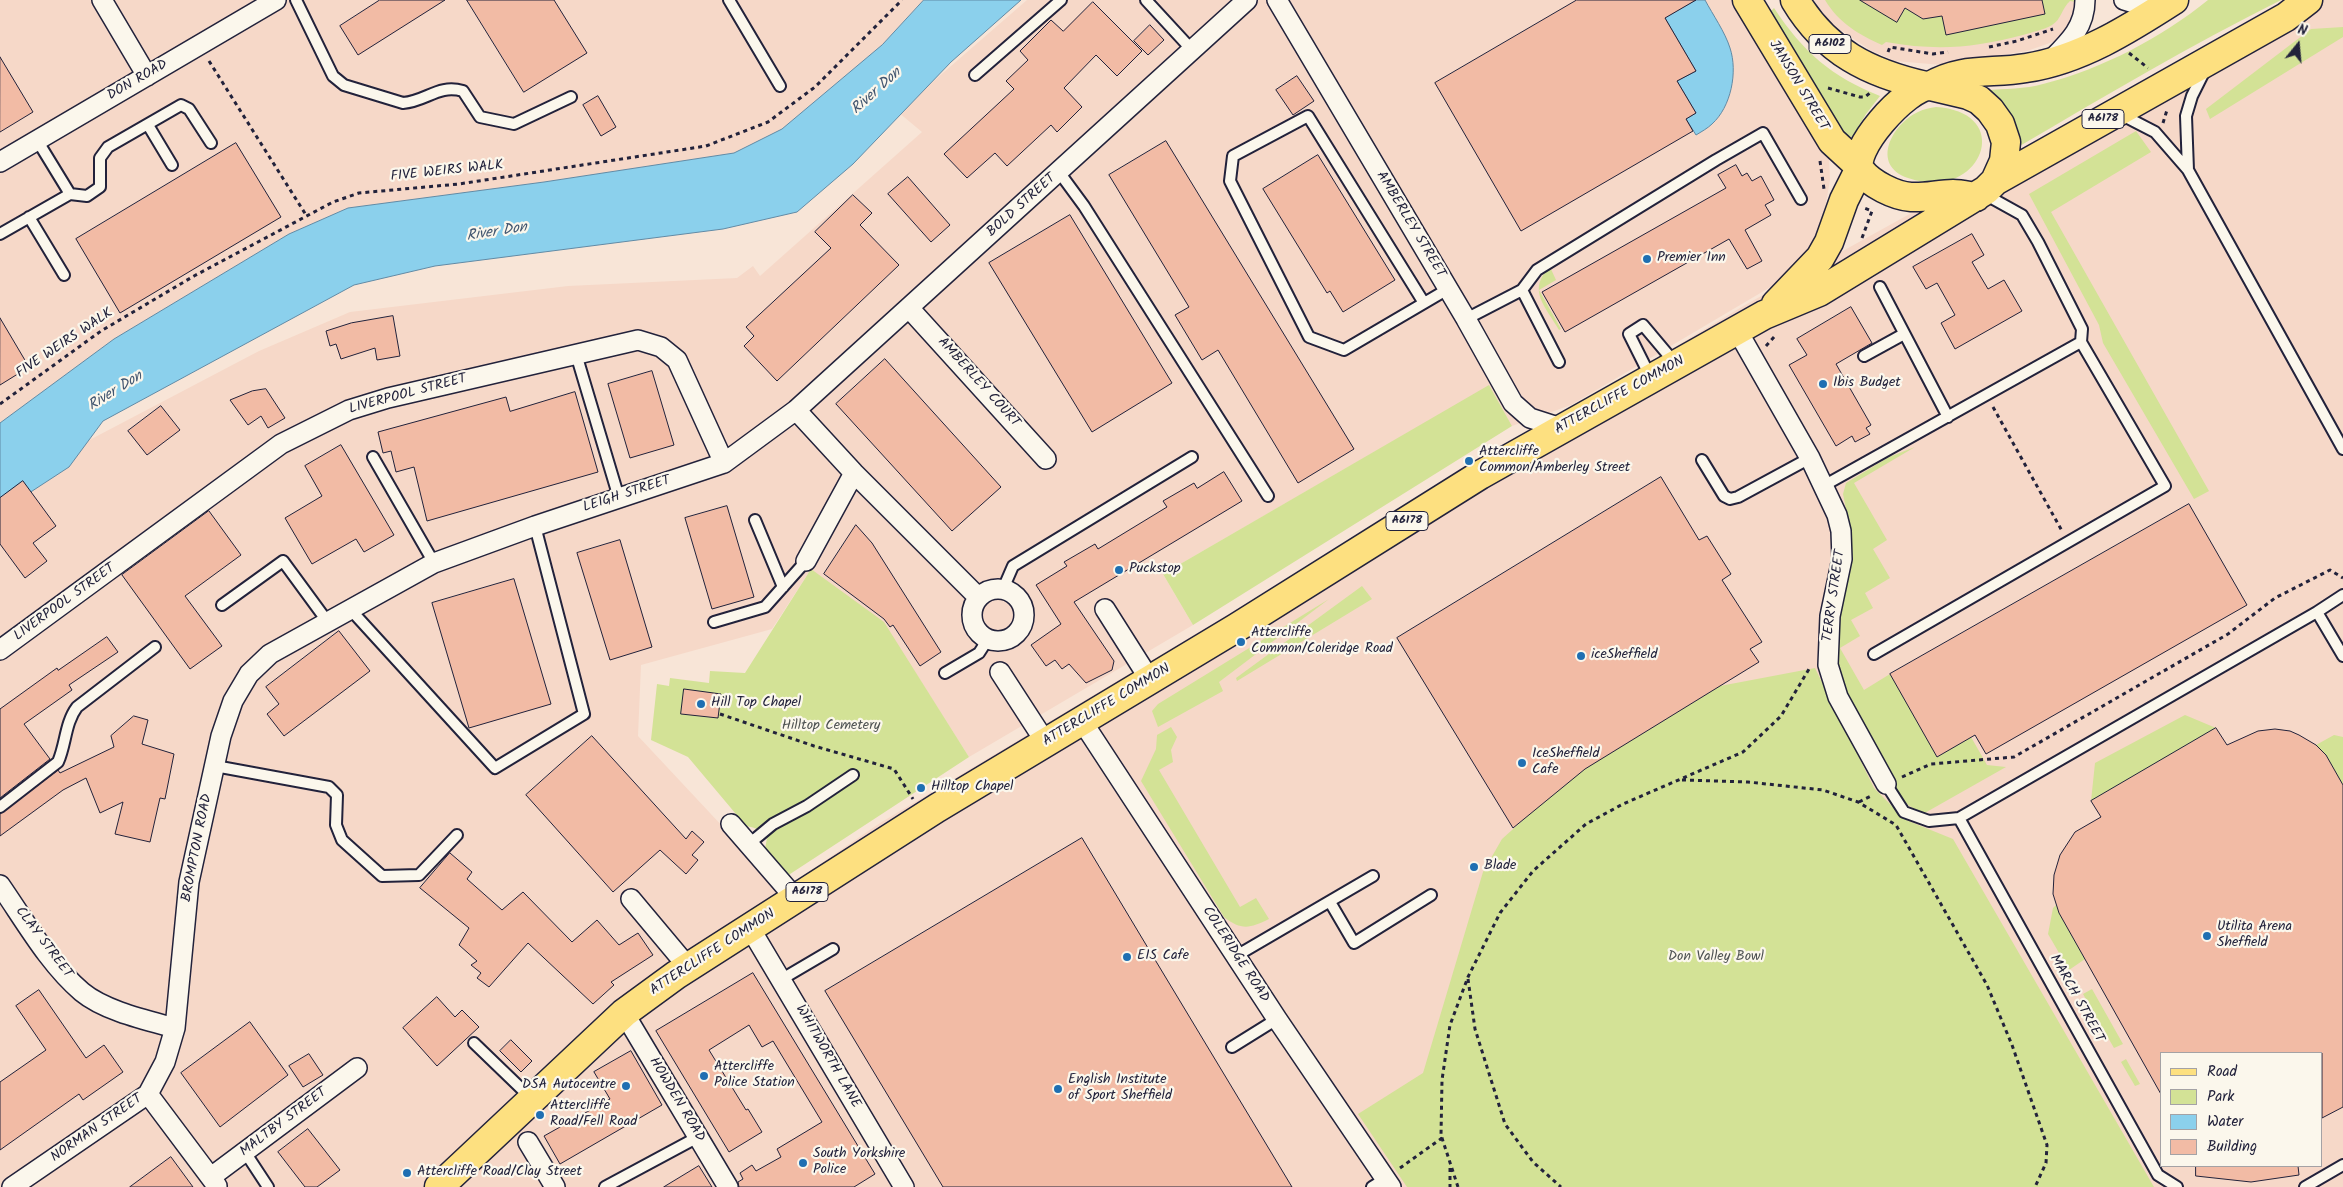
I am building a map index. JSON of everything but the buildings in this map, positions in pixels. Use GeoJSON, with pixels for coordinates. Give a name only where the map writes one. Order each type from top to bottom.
{"type":"FeatureCollection","features":[{"type":"Feature","properties":{"kind":"main road","name":"JANSON STREET"},"geometry":{"type":"LineString","coordinates":[[1747,0],[1832,141],[1859,167]]}},
{"type":"Feature","properties":{"kind":"main road","name":"A6102"},"geometry":{"type":"LineString","coordinates":[[1795,0],[1814,29],[1850,58],[1878,73],[1928,86]]}},
{"type":"Feature","properties":{"kind":"main road","name":"ATTERCLIFFE COMMON"},"geometry":{"type":"LineString","coordinates":[[439,1187],[624,1013],[688,967],[925,816],[1150,680],[1480,475],[1764,315],[1819,292],[2116,112],[2286,17],[2308,0]]}},
{"type":"Feature","properties":{"kind":"main road","name":"A6178"},"geometry":{"type":"LineString","coordinates":[[1859,167],[1864,149],[1888,112],[1904,98],[1945,77],[1973,72],[2026,68],[2048,62],[2106,40],[2168,3]]}},
{"type":"Feature","properties":{"kind":"main road"},"geometry":{"type":"LineString","coordinates":[[1859,167],[1883,188],[1910,197],[1986,190],[2004,162],[2006,142],[2000,124],[1990,110],[1968,95],[1928,86]]}},
{"type":"Feature","properties":{"kind":"main road","name":"ATTERCLIFFE COMMON"},"geometry":{"type":"LineString","coordinates":[[1764,315],[1786,295],[1820,258],[1829,242],[1844,200],[1859,167]]}},
{"type":"Feature","properties":{"kind":"main road","name":"ATTERCLIFFE COMMON"},"geometry":{"type":"LineString","coordinates":[[463,1187],[484,1145]]}},
{"type":"Feature","properties":{"kind":"street"},"geometry":{"type":"LineString","coordinates":[[102,0],[147,76]]}},
{"type":"Feature","properties":{"kind":"street","name":"DON ROAD"},"geometry":{"type":"LineString","coordinates":[[0,162],[276,0]]}},
{"type":"Feature","properties":{"kind":"street","name":"BOLD STREET"},"geometry":{"type":"LineString","coordinates":[[796,410],[1247,0]]}},
{"type":"Feature","properties":{"kind":"street","name":"AMBERLEY STREET"},"geometry":{"type":"LineString","coordinates":[[1277,0],[1513,402],[1530,418],[1562,428]]}},
{"type":"Feature","properties":{"kind":"street"},"geometry":{"type":"LineString","coordinates":[[2048,62],[2076,35],[2085,9],[2085,0]]}},
{"type":"Feature","properties":{"kind":"street"},"geometry":{"type":"LineString","coordinates":[[2124,0],[2137,4],[2168,3]]}},
{"type":"Feature","properties":{"kind":"street","name":"AMBERLEY COURT"},"geometry":{"type":"LineString","coordinates":[[909,308],[1046,459]]}},
{"type":"Feature","properties":{"kind":"street","name":"TERRY STREET"},"geometry":{"type":"LineString","coordinates":[[1737,330],[1825,485],[1839,522],[1843,550],[1830,616],[1827,641],[1828,665],[1838,697],[1886,784]]}},
{"type":"Feature","properties":{"kind":"street","name":"LIVERPOOL STREET"},"geometry":{"type":"LineString","coordinates":[[0,650],[281,444],[349,410],[373,402],[638,340],[661,347],[677,360],[724,463]]}},
{"type":"Feature","properties":{"kind":"street"},"geometry":{"type":"LineString","coordinates":[[796,410],[854,473],[978,597]]}},
{"type":"Feature","properties":{"kind":"street","name":"LEIGH STREET"},"geometry":{"type":"LineString","coordinates":[[233,700],[249,674],[270,654],[434,563],[535,526],[724,463],[796,410]]}},
{"type":"Feature","properties":{"kind":"street"},"geometry":{"type":"LineString","coordinates":[[806,561],[854,473]]}},
{"type":"Feature","properties":{"kind":"street"},"geometry":{"type":"LineString","coordinates":[[1003,589],[1018,598],[1023,606],[1022,624],[1011,637],[995,641],[975,628],[972,612],[978,597],[986,592],[1003,589]]}},
{"type":"Feature","properties":{"kind":"street"},"geometry":{"type":"LineString","coordinates":[[1105,609],[1150,680]]}},
{"type":"Feature","properties":{"kind":"street"},"geometry":{"type":"LineString","coordinates":[[1000,672],[1046,743]]}},
{"type":"Feature","properties":{"kind":"street","name":"BROMPTON ROAD"},"geometry":{"type":"LineString","coordinates":[[175,1028],[189,882],[214,766],[233,700]]}},
{"type":"Feature","properties":{"kind":"street","name":"COLERIDGE ROAD"},"geometry":{"type":"LineString","coordinates":[[1082,721],[1383,1184]]}},
{"type":"Feature","properties":{"kind":"street"},"geometry":{"type":"LineString","coordinates":[[730,824],[796,899]]}},
{"type":"Feature","properties":{"kind":"street","name":"CLAY STREET"},"geometry":{"type":"LineString","coordinates":[[0,885],[58,966],[83,993],[120,1012],[175,1028]]}},
{"type":"Feature","properties":{"kind":"street"},"geometry":{"type":"LineString","coordinates":[[631,898],[688,967]]}},
{"type":"Feature","properties":{"kind":"street","name":"WHITWORTH LANE"},"geometry":{"type":"LineString","coordinates":[[750,928],[904,1187]]}},
{"type":"Feature","properties":{"kind":"street","name":"HOWDEN ROAD"},"geometry":{"type":"LineString","coordinates":[[624,1013],[728,1187]]}},
{"type":"Feature","properties":{"kind":"street","name":"NORMAN STREET"},"geometry":{"type":"LineString","coordinates":[[12,1187],[148,1094],[164,1062],[175,1028]]}},
{"type":"Feature","properties":{"kind":"street","name":"MALTBY STREET"},"geometry":{"type":"LineString","coordinates":[[215,1182],[245,1152],[357,1068]]}},
{"type":"Feature","properties":{"kind":"street"},"geometry":{"type":"LineString","coordinates":[[148,1094],[215,1182]]}},
{"type":"Feature","properties":{"kind":"street"},"geometry":{"type":"LineString","coordinates":[[528,1142],[555,1187]]}},
{"type":"Feature","properties":{"kind":"lane"},"geometry":{"type":"LineString","coordinates":[[296,0],[333,76],[344,85],[403,103],[413,102],[444,89],[453,88],[463,91],[480,117],[514,124],[571,96]]}},
{"type":"Feature","properties":{"kind":"lane"},"geometry":{"type":"LineString","coordinates":[[729,0],[780,86]]}},
{"type":"Feature","properties":{"kind":"lane"},"geometry":{"type":"LineString","coordinates":[[975,75],[1061,0]]}},
{"type":"Feature","properties":{"kind":"lane"},"geometry":{"type":"LineString","coordinates":[[1146,0],[1193,51]]}},
{"type":"Feature","properties":{"kind":"lane"},"geometry":{"type":"LineString","coordinates":[[2188,170],[2186,116],[2192,96],[2211,58]]}},
{"type":"Feature","properties":{"kind":"lane"},"geometry":{"type":"LineString","coordinates":[[0,234],[70,194],[87,196],[100,187],[100,158],[108,147],[181,106],[189,110],[211,143]]}},
{"type":"Feature","properties":{"kind":"lane"},"geometry":{"type":"LineString","coordinates":[[2116,112],[2135,120],[2155,132],[2188,170],[2343,449]]}},
{"type":"Feature","properties":{"kind":"lane"},"geometry":{"type":"LineString","coordinates":[[1424,303],[1308,116],[1234,156],[1230,181],[1309,337],[1344,350],[1448,289]]}},
{"type":"Feature","properties":{"kind":"lane"},"geometry":{"type":"LineString","coordinates":[[148,125],[172,165]]}},
{"type":"Feature","properties":{"kind":"lane"},"geometry":{"type":"LineString","coordinates":[[1466,319],[1522,290],[1537,270],[1763,133],[1801,199]]}},
{"type":"Feature","properties":{"kind":"lane"},"geometry":{"type":"LineString","coordinates":[[37,140],[70,194]]}},
{"type":"Feature","properties":{"kind":"lane"},"geometry":{"type":"LineString","coordinates":[[1058,172],[1084,206],[1268,496]]}},
{"type":"Feature","properties":{"kind":"lane"},"geometry":{"type":"LineString","coordinates":[[1874,654],[2165,486],[2081,342],[2082,329],[2038,242],[2022,215],[1995,200],[1986,190]]}},
{"type":"Feature","properties":{"kind":"lane"},"geometry":{"type":"LineString","coordinates":[[30,217],[64,275]]}},
{"type":"Feature","properties":{"kind":"lane"},"geometry":{"type":"LineString","coordinates":[[1880,287],[1948,417]]}},
{"type":"Feature","properties":{"kind":"lane"},"geometry":{"type":"LineString","coordinates":[[1522,290],[1558,362]]}},
{"type":"Feature","properties":{"kind":"lane"},"geometry":{"type":"LineString","coordinates":[[1652,379],[1635,327],[1676,364]]}},
{"type":"Feature","properties":{"kind":"lane"},"geometry":{"type":"LineString","coordinates":[[1864,356],[1904,334]]}},
{"type":"Feature","properties":{"kind":"lane"},"geometry":{"type":"LineString","coordinates":[[1825,485],[2081,342]]}},
{"type":"Feature","properties":{"kind":"lane"},"geometry":{"type":"LineString","coordinates":[[576,354],[619,498]]}},
{"type":"Feature","properties":{"kind":"lane"},"geometry":{"type":"LineString","coordinates":[[373,457],[434,563]]}},
{"type":"Feature","properties":{"kind":"lane"},"geometry":{"type":"LineString","coordinates":[[1003,589],[1013,566],[1192,457]]}},
{"type":"Feature","properties":{"kind":"lane"},"geometry":{"type":"LineString","coordinates":[[1702,460],[1724,496],[1730,499],[1738,498],[1810,458]]}},
{"type":"Feature","properties":{"kind":"lane"},"geometry":{"type":"LineString","coordinates":[[755,520],[783,587]]}},
{"type":"Feature","properties":{"kind":"lane"},"geometry":{"type":"LineString","coordinates":[[350,609],[495,768],[584,714],[535,526]]}},
{"type":"Feature","properties":{"kind":"lane"},"geometry":{"type":"LineString","coordinates":[[222,605],[283,560],[327,621]]}},
{"type":"Feature","properties":{"kind":"lane"},"geometry":{"type":"LineString","coordinates":[[714,622],[765,607],[806,561]]}},
{"type":"Feature","properties":{"kind":"lane"},"geometry":{"type":"LineString","coordinates":[[1886,784],[1904,812],[1928,821],[1958,818],[2317,612],[2343,595]]}},
{"type":"Feature","properties":{"kind":"lane"},"geometry":{"type":"LineString","coordinates":[[2317,612],[2343,656]]}},
{"type":"Feature","properties":{"kind":"lane"},"geometry":{"type":"LineString","coordinates":[[945,673],[978,653],[988,638]]}},
{"type":"Feature","properties":{"kind":"lane"},"geometry":{"type":"LineString","coordinates":[[0,807],[58,762],[71,715],[77,707],[155,647]]}},
{"type":"Feature","properties":{"kind":"lane"},"geometry":{"type":"LineString","coordinates":[[214,766],[329,787],[337,795],[336,825],[342,840],[382,876],[419,875],[458,835]]}},
{"type":"Feature","properties":{"kind":"lane"},"geometry":{"type":"LineString","coordinates":[[749,844],[773,824],[807,806],[852,775]]}},
{"type":"Feature","properties":{"kind":"lane","name":"MARCH STREET"},"geometry":{"type":"LineString","coordinates":[[1958,818],[2158,1175],[2177,1187]]}},
{"type":"Feature","properties":{"kind":"lane"},"geometry":{"type":"LineString","coordinates":[[1236,956],[1373,876]]}},
{"type":"Feature","properties":{"kind":"lane"},"geometry":{"type":"LineString","coordinates":[[1330,902],[1354,943],[1431,895]]}},
{"type":"Feature","properties":{"kind":"lane"},"geometry":{"type":"LineString","coordinates":[[782,979],[833,949]]}},
{"type":"Feature","properties":{"kind":"lane"},"geometry":{"type":"LineString","coordinates":[[1232,1047],[1276,1019]]}},
{"type":"Feature","properties":{"kind":"lane"},"geometry":{"type":"LineString","coordinates":[[474,1043],[533,1100]]}},
{"type":"Feature","properties":{"kind":"lane"},"geometry":{"type":"LineString","coordinates":[[605,1187],[698,1137]]}},
{"type":"Feature","properties":{"kind":"lane"},"geometry":{"type":"LineString","coordinates":[[245,1152],[268,1187]]}},
{"type":"Feature","properties":{"kind":"lane"},"geometry":{"type":"LineString","coordinates":[[2305,1187],[2343,1165]]}},
{"type":"Feature","properties":{"kind":"path","name":"FIVE WEIRS WALK"},"geometry":{"type":"LineString","coordinates":[[0,404],[102,331],[194,276],[333,202],[359,193],[459,184],[706,146],[737,136],[768,122],[815,87],[902,0]]}},
{"type":"Feature","properties":{"kind":"path"},"geometry":{"type":"LineString","coordinates":[[1985,47],[2017,42],[2058,26]]}},
{"type":"Feature","properties":{"kind":"path"},"geometry":{"type":"LineString","coordinates":[[199,45],[306,215]]}},
{"type":"Feature","properties":{"kind":"path"},"geometry":{"type":"LineString","coordinates":[[1804,95],[1824,88],[1865,97],[1870,92],[1890,47],[1933,54],[1951,52]]}},
{"type":"Feature","properties":{"kind":"path"},"geometry":{"type":"LineString","coordinates":[[1844,200],[1872,211],[1860,241],[1870,261]]}},
{"type":"Feature","properties":{"kind":"path"},"geometry":{"type":"LineString","coordinates":[[1987,395],[2068,542]]}},
{"type":"Feature","properties":{"kind":"path"},"geometry":{"type":"LineString","coordinates":[[1886,784],[1931,764],[2014,756],[2228,634],[2275,598],[2330,570],[2343,578]]}},
{"type":"Feature","properties":{"kind":"path"},"geometry":{"type":"LineString","coordinates":[[1458,1187],[1442,1138],[1442,1080],[1450,1025],[1468,977],[1500,913],[1533,871],[1586,824],[1622,804],[1682,780],[1743,752],[1781,716],[1810,667]]}},
{"type":"Feature","properties":{"kind":"path"},"geometry":{"type":"LineString","coordinates":[[720,714],[814,746],[894,770],[925,816]]}},
{"type":"Feature","properties":{"kind":"path"},"geometry":{"type":"LineString","coordinates":[[1682,780],[1748,782],[1823,790],[1858,802],[1896,824],[1987,984],[2012,1046],[2047,1145],[2046,1163],[2035,1187]]}},
{"type":"Feature","properties":{"kind":"path"},"geometry":{"type":"LineString","coordinates":[[1468,977],[1474,1029],[1505,1124],[1534,1162],[1561,1187]]}},
{"type":"Feature","properties":{"kind":"path"},"geometry":{"type":"LineString","coordinates":[[1383,1184],[1442,1138]]}},
{"type":"Feature","properties":{"kind":"path"},"geometry":{"type":"LineString","coordinates":[[1449,1162],[1450,1187]]}},
{"type":"Feature","properties":{"kind":"shaded area"},"geometry":{"type":"Polygon","coordinates":[[[0,0],[924,0],[882,45],[782,129],[734,153],[544,182],[348,208],[289,234],[114,339],[0,423],[0,0]]]}},
{"type":"Feature","properties":{"kind":"shaded area"},"geometry":{"type":"Polygon","coordinates":[[[1027,0],[1742,0],[1826,144],[1829,157],[1830,180],[1818,231],[1802,260],[1779,282],[1571,405],[1512,426],[1489,386],[1163,574],[1193,625],[969,757],[913,669],[811,569],[772,629],[641,665],[638,736],[782,890],[880,823],[1745,305],[2297,0],[2343,0],[2343,1187],[0,1187],[0,491],[21,476],[259,351],[350,312],[568,286],[737,278],[753,266],[760,276],[922,132],[898,112],[1027,0]]]}},
{"type":"Feature","properties":{"kind":"shaded area"},"geometry":{"type":"Polygon","coordinates":[[[1814,0],[2078,0],[2067,37],[2027,51],[1942,65],[1895,61],[1870,50],[1830,23],[1814,0]]]}},
{"type":"Feature","properties":{"kind":"green space"},"geometry":{"type":"Polygon","coordinates":[[[1825,0],[1860,0],[1897,21],[1905,8],[1923,19],[2042,0],[2075,0],[2076,2],[2070,1],[2055,23],[2042,30],[1988,43],[1955,47],[1922,47],[1886,42],[1882,45],[1865,37],[1836,15],[1825,0]]]}},
{"type":"Feature","properties":{"kind":"green space"},"geometry":{"type":"Polygon","coordinates":[[[2208,0],[2281,0],[2181,53],[2018,147],[1986,90],[2036,86],[2087,70],[2130,51],[2151,39],[2208,0]]]}},
{"type":"Feature","properties":{"kind":"green space"},"geometry":{"type":"Polygon","coordinates":[[[1774,8],[1796,38],[1820,61],[1847,80],[1880,96],[1852,137],[1845,135],[1832,120],[1771,11],[1774,8]]]}},
{"type":"Feature","properties":{"kind":"green space"},"geometry":{"type":"Polygon","coordinates":[[[2343,27],[2343,37],[2210,119],[2206,109],[2311,29],[2343,27]]]}},
{"type":"Feature","properties":{"kind":"green space"},"geometry":{"type":"Polygon","coordinates":[[[1936,107],[1961,113],[1976,124],[1982,139],[1980,154],[1970,168],[1955,179],[1933,183],[1908,178],[1896,172],[1890,164],[1888,155],[1893,135],[1909,118],[1920,111],[1936,107]]]}},
{"type":"Feature","properties":{"kind":"green space"},"geometry":{"type":"Polygon","coordinates":[[[2136,131],[2151,152],[2051,212],[2209,491],[2194,499],[2103,343],[2099,325],[2029,194],[2136,131]]]}},
{"type":"Feature","properties":{"kind":"green space"},"geometry":{"type":"Polygon","coordinates":[[[1550,267],[1556,280],[1539,290],[1539,283],[1550,267]]]}},
{"type":"Feature","properties":{"kind":"green space"},"geometry":{"type":"Polygon","coordinates":[[[1539,290],[1561,329],[1559,330],[1541,298],[1539,290]]]}},
{"type":"Feature","properties":{"kind":"green space"},"geometry":{"type":"Polygon","coordinates":[[[1489,385],[1512,426],[1193,625],[1163,574],[1489,385]]]}},
{"type":"Feature","properties":{"kind":"green space"},"geometry":{"type":"Polygon","coordinates":[[[1915,447],[1854,483],[1887,540],[1873,549],[1890,578],[1865,593],[1873,608],[1851,620],[1860,636],[1840,648],[1864,690],[1890,674],[1937,756],[1971,737],[1987,765],[2006,767],[1923,814],[1908,805],[1884,776],[1836,681],[1835,635],[1851,556],[1851,534],[1843,494],[1846,483],[1889,457],[1915,447]]]}},
{"type":"Feature","properties":{"kind":"green space","name":"Hilltop Cemetery"},"geometry":{"type":"Polygon","coordinates":[[[811,569],[884,622],[969,757],[787,876],[765,849],[767,838],[758,830],[746,826],[688,757],[651,740],[657,684],[669,686],[670,678],[709,683],[710,671],[745,673],[811,569]]]}},
{"type":"Feature","properties":{"kind":"green space"},"geometry":{"type":"Polygon","coordinates":[[[1362,586],[1372,599],[1237,681],[1236,678],[1362,586]]]}},
{"type":"Feature","properties":{"kind":"green space"},"geometry":{"type":"Polygon","coordinates":[[[1329,599],[1219,682],[1223,691],[1158,727],[1152,711],[1158,704],[1329,599]]]}},
{"type":"Feature","properties":{"kind":"green space","name":"Don Valley Bowl"},"geometry":{"type":"Polygon","coordinates":[[[1815,668],[1874,788],[1906,820],[1953,839],[2154,1187],[1407,1187],[1358,1114],[1423,1073],[1483,872],[1502,839],[1560,787],[1585,769],[1720,686],[1815,668]]]}},
{"type":"Feature","properties":{"kind":"green space"},"geometry":{"type":"Polygon","coordinates":[[[2185,715],[2216,728],[2091,801],[2095,763],[2185,715]]]}},
{"type":"Feature","properties":{"kind":"green space"},"geometry":{"type":"Polygon","coordinates":[[[1171,727],[1177,737],[1171,750],[1173,762],[1159,770],[1240,907],[1256,898],[1269,919],[1246,927],[1224,917],[1141,781],[1156,749],[1157,735],[1171,727]]]}},
{"type":"Feature","properties":{"kind":"green space"},"geometry":{"type":"Polygon","coordinates":[[[2334,735],[2343,737],[2343,785],[2316,745],[2334,735]]]}},
{"type":"Feature","properties":{"kind":"green space"},"geometry":{"type":"Polygon","coordinates":[[[2056,905],[2085,959],[2069,970],[2048,934],[2053,908],[2056,905]]]}},
{"type":"Feature","properties":{"kind":"green space"},"geometry":{"type":"Polygon","coordinates":[[[2092,989],[2123,1044],[2114,1048],[2083,994],[2092,989]]]}},
{"type":"Feature","properties":{"kind":"green space"},"geometry":{"type":"Polygon","coordinates":[[[2126,1059],[2140,1084],[2135,1086],[2121,1062],[2126,1059]]]}},
{"type":"Feature","properties":{"kind":"water","name":"River Don"},"geometry":{"type":"Polygon","coordinates":[[[924,0],[1021,0],[951,62],[853,164],[797,212],[723,229],[435,266],[354,285],[103,421],[69,467],[0,512],[0,423],[114,339],[289,234],[348,208],[544,182],[734,153],[782,129],[882,45],[924,0]]]}},
{"type":"Feature","properties":{"kind":"water"},"geometry":{"type":"Polygon","coordinates":[[[1696,0],[1705,0],[1728,42],[1732,57],[1733,78],[1728,99],[1719,117],[1696,135],[1686,119],[1696,113],[1677,81],[1696,71],[1665,18],[1696,0]]]}},
{"type":"Feature","properties":{"kind":"place","name":"Premier Inn"},"geometry":{"type":"Point","coordinates":[1647,259]}},
{"type":"Feature","properties":{"kind":"place","name":"Ibis Budget"},"geometry":{"type":"Point","coordinates":[1823,384]}},
{"type":"Feature","properties":{"kind":"place","name":"Attercliffe Common/Amberley Street"},"geometry":{"type":"Point","coordinates":[1469,461]}},
{"type":"Feature","properties":{"kind":"place","name":"Puckstop"},"geometry":{"type":"Point","coordinates":[1119,570]}},
{"type":"Feature","properties":{"kind":"place","name":"Attercliffe Common/Coleridge Road"},"geometry":{"type":"Point","coordinates":[1241,642]}},
{"type":"Feature","properties":{"kind":"place","name":"iceSheffield"},"geometry":{"type":"Point","coordinates":[1581,656]}},
{"type":"Feature","properties":{"kind":"place","name":"Hill Top Chapel"},"geometry":{"type":"Point","coordinates":[701,704]}},
{"type":"Feature","properties":{"kind":"place","name":"IceSheffield Cafe"},"geometry":{"type":"Point","coordinates":[1522,763]}},
{"type":"Feature","properties":{"kind":"place","name":"Hilltop Chapel"},"geometry":{"type":"Point","coordinates":[921,788]}},
{"type":"Feature","properties":{"kind":"place","name":"Blade"},"geometry":{"type":"Point","coordinates":[1474,867]}},
{"type":"Feature","properties":{"kind":"place","name":"Utilita Arena Sheffield"},"geometry":{"type":"Point","coordinates":[2207,936]}},
{"type":"Feature","properties":{"kind":"place","name":"EIS Cafe"},"geometry":{"type":"Point","coordinates":[1127,957]}},
{"type":"Feature","properties":{"kind":"place","name":"Attercliffe Police Station"},"geometry":{"type":"Point","coordinates":[704,1076]}},
{"type":"Feature","properties":{"kind":"place","name":"DSA Autocentre"},"geometry":{"type":"Point","coordinates":[626,1086]}},
{"type":"Feature","properties":{"kind":"place","name":"English Institute of Sport Sheffield"},"geometry":{"type":"Point","coordinates":[1058,1089]}},
{"type":"Feature","properties":{"kind":"place","name":"Attercliffe Road/Fell Road"},"geometry":{"type":"Point","coordinates":[540,1115]}},
{"type":"Feature","properties":{"kind":"place","name":"South Yorkshire Police"},"geometry":{"type":"Point","coordinates":[803,1163]}},
{"type":"Feature","properties":{"kind":"place","name":"Attercliffe Road/Clay Street"},"geometry":{"type":"Point","coordinates":[407,1173]}}]}
